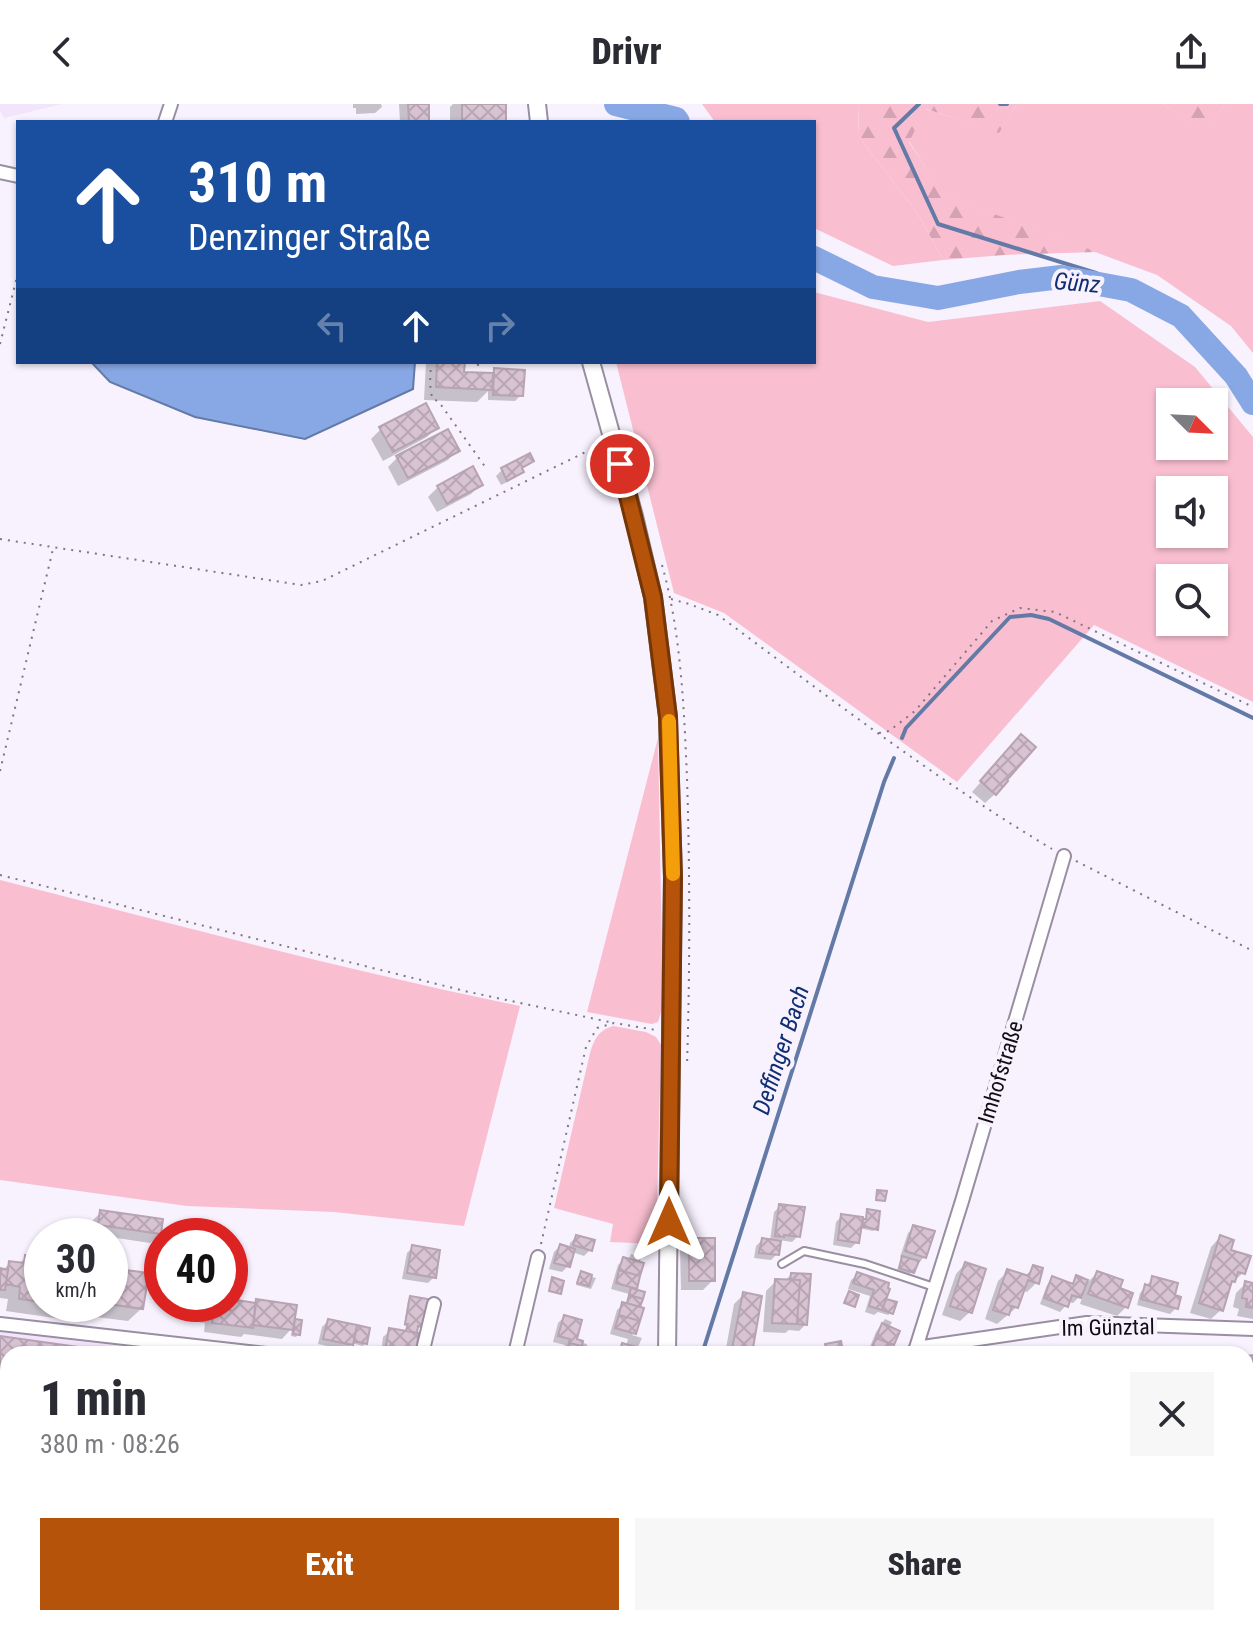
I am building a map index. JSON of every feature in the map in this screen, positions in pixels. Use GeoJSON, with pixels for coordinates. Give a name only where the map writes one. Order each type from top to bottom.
{"type":"FeatureCollection","features":[{"type":"Feature","properties":{"kind":"street"},"geometry":{"type":"LineString","coordinates":[[592,364],[653,597],[668,717],[673,877],[667,1346]]}},
{"type":"Feature","properties":{"kind":"street","name":"Imhofstraße"},"geometry":{"type":"LineString","coordinates":[[916,1346],[1064,856]]}},
{"type":"Feature","properties":{"kind":"street"},"geometry":{"type":"LineString","coordinates":[[517,1346],[538,1257]]}},
{"type":"Feature","properties":{"kind":"street"},"geometry":{"type":"LineString","coordinates":[[424,1346],[434,1304]]}},
{"type":"Feature","properties":{"kind":"street","name":"Im Günztal"},"geometry":{"type":"LineString","coordinates":[[945,1346],[1087,1323],[1253,1329]]}},
{"type":"Feature","properties":{"kind":"street"},"geometry":{"type":"LineString","coordinates":[[0,1324],[195,1346]]}},
{"type":"Feature","properties":{"kind":"lane"},"geometry":{"type":"LineString","coordinates":[[782,1264],[804,1251],[865,1264],[934,1287]]}},
{"type":"Feature","properties":{"kind":"path"},"geometry":{"type":"LineString","coordinates":[[0,344],[16,281]]}},
{"type":"Feature","properties":{"kind":"path"},"geometry":{"type":"LineString","coordinates":[[431,364],[432,398],[439,402],[486,468]]}},
{"type":"Feature","properties":{"kind":"path"},"geometry":{"type":"LineString","coordinates":[[0,539],[301,585],[322,581],[613,438]]}},
{"type":"Feature","properties":{"kind":"path"},"geometry":{"type":"LineString","coordinates":[[0,771],[53,548]]}},
{"type":"Feature","properties":{"kind":"path"},"geometry":{"type":"LineString","coordinates":[[683,602],[718,615],[877,734],[961,792],[1064,856],[1253,951]]}},
{"type":"Feature","properties":{"kind":"path"},"geometry":{"type":"LineString","coordinates":[[877,734],[889,731],[915,711],[992,621],[1020,608],[1055,612],[1253,707]]}},
{"type":"Feature","properties":{"kind":"path"},"geometry":{"type":"LineString","coordinates":[[0,875],[454,989],[645,1027]]}},
{"type":"Feature","properties":{"kind":"path"},"geometry":{"type":"LineString","coordinates":[[538,1257],[586,1047],[597,1028],[614,1023]]}},
{"type":"Feature","properties":{"kind":"shaded area"},"geometry":{"type":"Polygon","coordinates":[[[0,104],[62,104],[4,118],[0,104]]]}},
{"type":"Feature","properties":{"kind":"shaded area"},"geometry":{"type":"Polygon","coordinates":[[[0,1332],[120,1346],[0,1346],[0,1332]]]}},
{"type":"Feature","properties":{"kind":"green space"},"geometry":{"type":"Polygon","coordinates":[[[702,104],[858,104],[859,137],[918,214],[943,260],[893,266],[816,229],[816,120],[714,120],[702,104]]]}},
{"type":"Feature","properties":{"kind":"green space"},"geometry":{"type":"Polygon","coordinates":[[[858,104],[1017,104],[999,133],[926,109],[909,142],[943,195],[1097,252],[943,260],[918,214],[859,137],[858,104]]]}},
{"type":"Feature","properties":{"kind":"green space"},"geometry":{"type":"Polygon","coordinates":[[[1017,104],[1163,104],[1204,132],[1225,104],[1253,104],[1253,353],[1231,326],[1157,275],[942,195],[909,141],[925,109],[999,132],[1017,104]]]}},
{"type":"Feature","properties":{"kind":"green space"},"geometry":{"type":"Polygon","coordinates":[[[1163,104],[1225,104],[1204,133],[1163,104]]]}},
{"type":"Feature","properties":{"kind":"green space"},"geometry":{"type":"Polygon","coordinates":[[[816,293],[928,322],[1100,301],[1195,367],[1212,388],[1156,388],[1156,460],[1228,460],[1228,407],[1253,437],[1253,702],[1094,625],[957,782],[724,613],[674,593],[617,364],[816,364],[816,293]]]}},
{"type":"Feature","properties":{"kind":"green space"},"geometry":{"type":"Polygon","coordinates":[[[658,738],[663,1006],[658,1022],[652,1024],[587,1012],[658,738]]]}},
{"type":"Feature","properties":{"kind":"green space"},"geometry":{"type":"Polygon","coordinates":[[[0,880],[324,962],[520,1006],[464,1226],[334,1212],[187,1206],[0,1180],[0,880]]]}},
{"type":"Feature","properties":{"kind":"green space"},"geometry":{"type":"Polygon","coordinates":[[[613,1026],[646,1032],[656,1037],[661,1045],[656,1244],[610,1242],[613,1224],[554,1208],[590,1053],[598,1036],[613,1026]]]}},
{"type":"Feature","properties":{"kind":"water"},"geometry":{"type":"Polygon","coordinates":[[[93,364],[415,364],[413,389],[305,439],[195,417],[110,382],[93,364]]]}},
{"type":"Feature","properties":{"kind":"building"},"geometry":{"type":"Polygon","coordinates":[[[408,104],[429,104],[429,120],[409,120],[408,104]]]}},
{"type":"Feature","properties":{"kind":"building"},"geometry":{"type":"Polygon","coordinates":[[[462,104],[506,104],[506,120],[462,120],[462,104]]]}},
{"type":"Feature","properties":{"kind":"building"},"geometry":{"type":"Polygon","coordinates":[[[437,364],[465,364],[464,372],[493,373],[492,390],[436,387],[437,364]]]}},
{"type":"Feature","properties":{"kind":"building"},"geometry":{"type":"Polygon","coordinates":[[[494,368],[525,370],[523,396],[493,395],[494,368]]]}},
{"type":"Feature","properties":{"kind":"building"},"geometry":{"type":"Polygon","coordinates":[[[426,403],[439,428],[393,452],[379,427],[426,403]]]}},
{"type":"Feature","properties":{"kind":"building"},"geometry":{"type":"Polygon","coordinates":[[[448,429],[460,451],[408,478],[396,456],[448,429]]]}},
{"type":"Feature","properties":{"kind":"building"},"geometry":{"type":"Polygon","coordinates":[[[530,453],[534,461],[522,468],[524,472],[507,481],[501,468],[530,453]]]}},
{"type":"Feature","properties":{"kind":"building"},"geometry":{"type":"Polygon","coordinates":[[[473,466],[483,485],[447,504],[437,486],[473,466]]]}},
{"type":"Feature","properties":{"kind":"building"},"geometry":{"type":"Polygon","coordinates":[[[1021,734],[1036,747],[996,795],[980,781],[1021,734]]]}},
{"type":"Feature","properties":{"kind":"building"},"geometry":{"type":"Polygon","coordinates":[[[877,1190],[887,1191],[885,1201],[876,1200],[877,1190]]]}},
{"type":"Feature","properties":{"kind":"building"},"geometry":{"type":"Polygon","coordinates":[[[779,1204],[805,1207],[800,1237],[775,1236],[779,1204]]]}},
{"type":"Feature","properties":{"kind":"building"},"geometry":{"type":"Polygon","coordinates":[[[867,1209],[880,1211],[878,1230],[862,1226],[867,1209]]]}},
{"type":"Feature","properties":{"kind":"building"},"geometry":{"type":"Polygon","coordinates":[[[100,1210],[156,1218],[144,1218],[144,1232],[128,1229],[128,1218],[99,1218],[100,1210]]]}},
{"type":"Feature","properties":{"kind":"building"},"geometry":{"type":"Polygon","coordinates":[[[841,1214],[863,1217],[859,1243],[838,1240],[841,1214]]]}},
{"type":"Feature","properties":{"kind":"building"},"geometry":{"type":"Polygon","coordinates":[[[913,1225],[935,1231],[926,1258],[905,1251],[913,1225]]]}},
{"type":"Feature","properties":{"kind":"building"},"geometry":{"type":"Polygon","coordinates":[[[576,1235],[595,1240],[592,1251],[573,1245],[576,1235]]]}},
{"type":"Feature","properties":{"kind":"building"},"geometry":{"type":"Polygon","coordinates":[[[1220,1235],[1234,1240],[1231,1250],[1251,1256],[1245,1274],[1238,1272],[1235,1282],[1232,1281],[1223,1311],[1199,1303],[1220,1235]]]}},
{"type":"Feature","properties":{"kind":"building"},"geometry":{"type":"Polygon","coordinates":[[[689,1238],[715,1238],[715,1281],[689,1281],[689,1238]]]}},
{"type":"Feature","properties":{"kind":"building"},"geometry":{"type":"Polygon","coordinates":[[[762,1238],[781,1241],[779,1255],[759,1253],[762,1238]]]}},
{"type":"Feature","properties":{"kind":"building"},"geometry":{"type":"Polygon","coordinates":[[[560,1244],[575,1249],[570,1267],[554,1263],[560,1244]]]}},
{"type":"Feature","properties":{"kind":"building"},"geometry":{"type":"Polygon","coordinates":[[[412,1245],[440,1250],[436,1278],[407,1273],[412,1245]]]}},
{"type":"Feature","properties":{"kind":"building"},"geometry":{"type":"Polygon","coordinates":[[[902,1256],[919,1261],[914,1273],[899,1268],[902,1256]]]}},
{"type":"Feature","properties":{"kind":"building"},"geometry":{"type":"Polygon","coordinates":[[[623,1257],[644,1263],[640,1276],[619,1270],[623,1257]]]}},
{"type":"Feature","properties":{"kind":"building"},"geometry":{"type":"Polygon","coordinates":[[[9,1261],[24,1263],[24,1300],[19,1299],[20,1287],[6,1284],[9,1261]]]}},
{"type":"Feature","properties":{"kind":"building"},"geometry":{"type":"Polygon","coordinates":[[[965,1262],[986,1269],[972,1313],[950,1306],[965,1262]]]}},
{"type":"Feature","properties":{"kind":"building"},"geometry":{"type":"Polygon","coordinates":[[[1033,1265],[1043,1268],[1039,1284],[1028,1280],[1018,1308],[1012,1306],[1009,1315],[993,1310],[1007,1269],[1029,1276],[1033,1265]]]}},
{"type":"Feature","properties":{"kind":"building"},"geometry":{"type":"Polygon","coordinates":[[[0,1268],[8,1270],[5,1290],[0,1290],[0,1268]]]}},
{"type":"Feature","properties":{"kind":"building"},"geometry":{"type":"Polygon","coordinates":[[[128,1270],[144,1272],[143,1309],[128,1307],[128,1270]]]}},
{"type":"Feature","properties":{"kind":"building"},"geometry":{"type":"Polygon","coordinates":[[[619,1270],[640,1276],[637,1289],[616,1283],[619,1270]]]}},
{"type":"Feature","properties":{"kind":"building"},"geometry":{"type":"Polygon","coordinates":[[[581,1271],[592,1275],[589,1286],[577,1283],[581,1271]]]}},
{"type":"Feature","properties":{"kind":"building"},"geometry":{"type":"Polygon","coordinates":[[[1097,1271],[1123,1280],[1120,1288],[1133,1293],[1128,1308],[1088,1294],[1097,1271]]]}},
{"type":"Feature","properties":{"kind":"building"},"geometry":{"type":"Polygon","coordinates":[[[857,1272],[889,1283],[890,1289],[882,1310],[869,1306],[874,1290],[853,1283],[857,1272]]]}},
{"type":"Feature","properties":{"kind":"building"},"geometry":{"type":"Polygon","coordinates":[[[791,1273],[811,1274],[807,1325],[797,1324],[800,1280],[790,1280],[791,1273]]]}},
{"type":"Feature","properties":{"kind":"building"},"geometry":{"type":"Polygon","coordinates":[[[1076,1275],[1088,1280],[1081,1298],[1072,1295],[1068,1307],[1044,1298],[1052,1276],[1073,1284],[1076,1275]]]}},
{"type":"Feature","properties":{"kind":"building"},"geometry":{"type":"Polygon","coordinates":[[[1152,1276],[1178,1283],[1175,1295],[1181,1297],[1178,1309],[1141,1299],[1145,1284],[1150,1286],[1152,1276]]]}},
{"type":"Feature","properties":{"kind":"building"},"geometry":{"type":"Polygon","coordinates":[[[552,1277],[564,1281],[561,1294],[549,1291],[552,1277]]]}},
{"type":"Feature","properties":{"kind":"building"},"geometry":{"type":"Polygon","coordinates":[[[775,1279],[800,1280],[797,1324],[772,1323],[775,1279]]]}},
{"type":"Feature","properties":{"kind":"building"},"geometry":{"type":"Polygon","coordinates":[[[1245,1281],[1253,1283],[1253,1308],[1246,1307],[1247,1299],[1242,1298],[1245,1281]]]}},
{"type":"Feature","properties":{"kind":"building"},"geometry":{"type":"Polygon","coordinates":[[[631,1288],[645,1292],[643,1299],[629,1295],[631,1288]]]}},
{"type":"Feature","properties":{"kind":"building"},"geometry":{"type":"Polygon","coordinates":[[[849,1291],[859,1295],[855,1307],[844,1303],[849,1291]]]}},
{"type":"Feature","properties":{"kind":"building"},"geometry":{"type":"Polygon","coordinates":[[[743,1292],[762,1296],[753,1346],[733,1346],[743,1292]]]}},
{"type":"Feature","properties":{"kind":"building"},"geometry":{"type":"Polygon","coordinates":[[[629,1295],[643,1299],[640,1307],[627,1303],[629,1295]]]}},
{"type":"Feature","properties":{"kind":"building"},"geometry":{"type":"Polygon","coordinates":[[[410,1296],[428,1299],[423,1327],[418,1326],[417,1333],[406,1331],[410,1296]]]}},
{"type":"Feature","properties":{"kind":"building"},"geometry":{"type":"Polygon","coordinates":[[[256,1299],[297,1305],[293,1330],[253,1325],[256,1299]]]}},
{"type":"Feature","properties":{"kind":"building"},"geometry":{"type":"Polygon","coordinates":[[[886,1299],[897,1302],[893,1314],[882,1310],[886,1299]]]}},
{"type":"Feature","properties":{"kind":"building"},"geometry":{"type":"Polygon","coordinates":[[[248,1302],[256,1303],[253,1328],[212,1323],[248,1322],[248,1302]]]}},
{"type":"Feature","properties":{"kind":"building"},"geometry":{"type":"Polygon","coordinates":[[[622,1302],[644,1308],[640,1321],[619,1315],[622,1302]]]}},
{"type":"Feature","properties":{"kind":"building"},"geometry":{"type":"Polygon","coordinates":[[[564,1315],[582,1320],[577,1339],[583,1341],[582,1346],[558,1336],[564,1315]]]}},
{"type":"Feature","properties":{"kind":"building"},"geometry":{"type":"Polygon","coordinates":[[[619,1315],[640,1321],[636,1334],[615,1328],[619,1315]]]}},
{"type":"Feature","properties":{"kind":"building"},"geometry":{"type":"Polygon","coordinates":[[[295,1319],[302,1320],[300,1335],[293,1334],[295,1319]]]}},
{"type":"Feature","properties":{"kind":"building"},"geometry":{"type":"Polygon","coordinates":[[[328,1319],[357,1325],[353,1345],[323,1339],[328,1319]]]}},
{"type":"Feature","properties":{"kind":"building"},"geometry":{"type":"Polygon","coordinates":[[[882,1323],[900,1331],[894,1345],[876,1338],[882,1323]]]}},
{"type":"Feature","properties":{"kind":"building"},"geometry":{"type":"Polygon","coordinates":[[[357,1325],[370,1328],[367,1344],[354,1341],[357,1325]]]}},
{"type":"Feature","properties":{"kind":"building"},"geometry":{"type":"Polygon","coordinates":[[[389,1328],[419,1333],[417,1346],[386,1346],[389,1328]]]}},
{"type":"Feature","properties":{"kind":"building"},"geometry":{"type":"Polygon","coordinates":[[[0,1336],[71,1346],[0,1346],[0,1336]]]}},
{"type":"Feature","properties":{"kind":"building"},"geometry":{"type":"Polygon","coordinates":[[[876,1338],[894,1345],[894,1346],[873,1346],[876,1338]]]}},
{"type":"Feature","properties":{"kind":"building"},"geometry":{"type":"Polygon","coordinates":[[[841,1341],[842,1346],[825,1346],[841,1341]]]}},
{"type":"Feature","properties":{"kind":"waterway","name":"Günz"},"geometry":{"type":"LineString","coordinates":[[616,104],[677,120]]}},
{"type":"Feature","properties":{"kind":"waterway"},"geometry":{"type":"LineString","coordinates":[[919,104],[894,128],[938,224],[1096,273],[1131,290]]}},
{"type":"Feature","properties":{"kind":"waterway"},"geometry":{"type":"LineString","coordinates":[[1000,104],[1007,104]]}},
{"type":"Feature","properties":{"kind":"waterway","name":"Günz"},"geometry":{"type":"LineString","coordinates":[[816,259],[873,287],[938,298],[1061,277],[1131,290],[1181,316],[1236,376],[1253,403]]}},
{"type":"Feature","properties":{"kind":"waterway","name":"Deffinger Bach"},"geometry":{"type":"LineString","coordinates":[[902,738],[906,728],[1010,617],[1031,615],[1049,619],[1253,718]]}},
{"type":"Feature","properties":{"kind":"waterway","name":"Deffinger Bach"},"geometry":{"type":"LineString","coordinates":[[705,1346],[894,758]]}},
{"type":"Feature","properties":{"kind":"slow traffic"},"geometry":{"type":"LineString","coordinates":[[669,721],[673,874]]}},
{"type":"Feature","properties":{"kind":"route"},"geometry":{"type":"LineString","coordinates":[[620,464],[653,597],[668,717],[673,877],[669,1222]]}}]}
